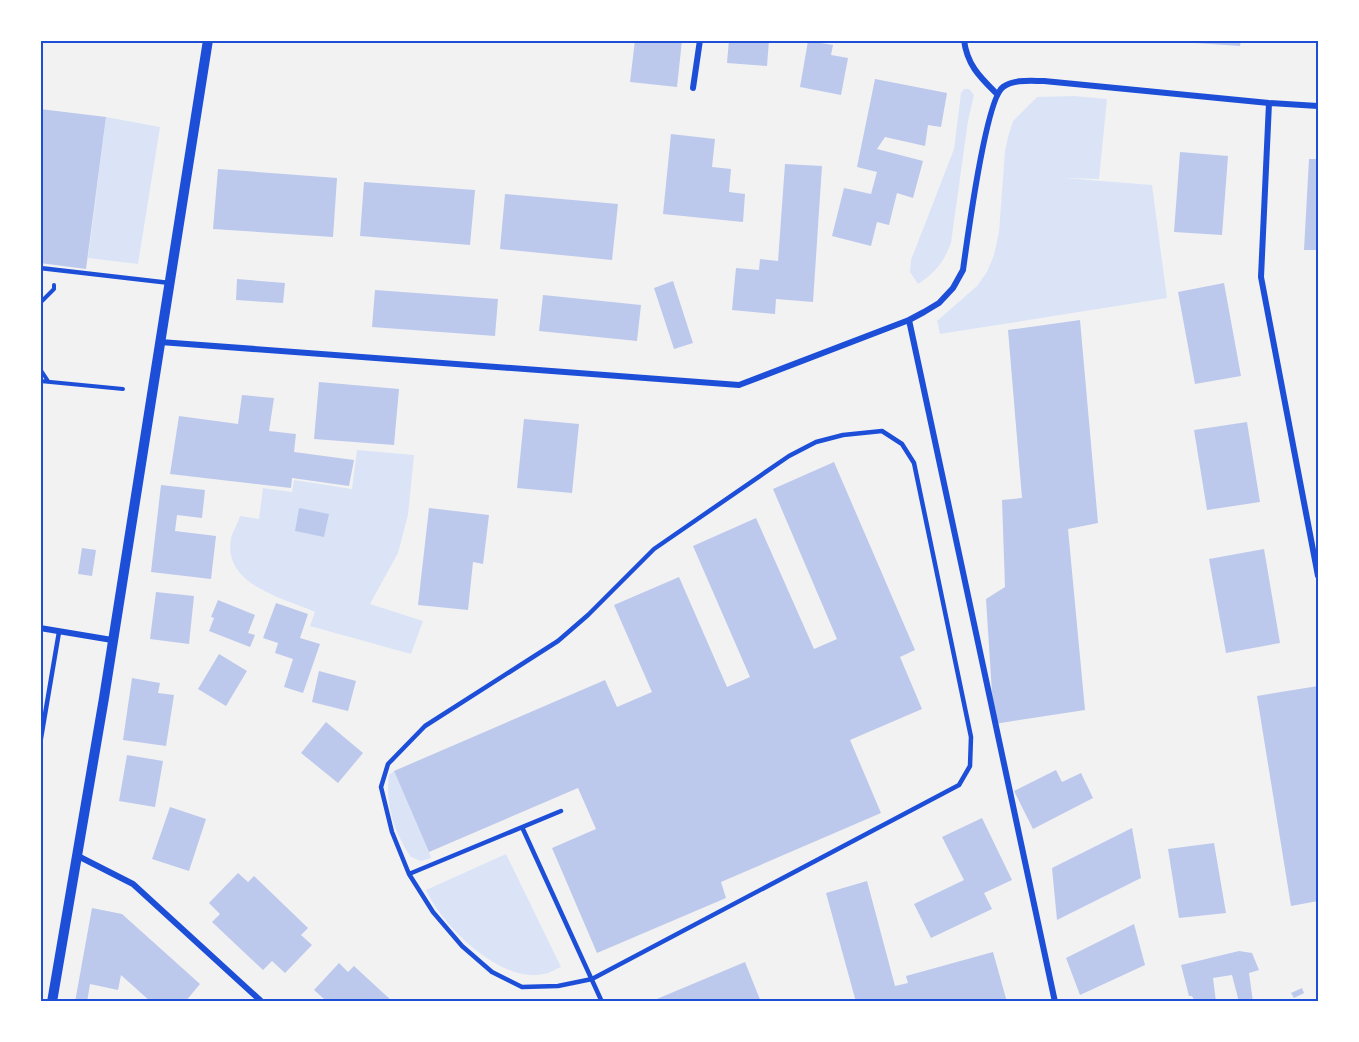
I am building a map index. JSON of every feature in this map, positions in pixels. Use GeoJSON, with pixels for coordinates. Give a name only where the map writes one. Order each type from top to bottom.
{"type":"FeatureCollection","features":[{"type":"Feature","properties":{"kind":"street"},"geometry":{"type":"LineString","coordinates":[[52,1002],[208,40]]}},
{"type":"Feature","properties":{"kind":"street"},"geometry":{"type":"LineString","coordinates":[[693,88],[700,40]]}},
{"type":"Feature","properties":{"kind":"street"},"geometry":{"type":"LineString","coordinates":[[964,40],[966,55],[978,75],[997,94]]}},
{"type":"Feature","properties":{"kind":"street"},"geometry":{"type":"LineString","coordinates":[[160,342],[739,385],[909,320],[939,303],[953,288],[963,270],[985,135],[997,94],[1003,87],[1014,82],[1044,81],[1318,106]]}},
{"type":"Feature","properties":{"kind":"street"},"geometry":{"type":"LineString","coordinates":[[1269,103],[1261,277],[1318,576]]}},
{"type":"Feature","properties":{"kind":"street"},"geometry":{"type":"LineString","coordinates":[[909,320],[1055,1002]]}},
{"type":"Feature","properties":{"kind":"street"},"geometry":{"type":"LineString","coordinates":[[40,628],[112,640]]}},
{"type":"Feature","properties":{"kind":"street"},"geometry":{"type":"LineString","coordinates":[[76,855],[133,884],[262,1002]]}},
{"type":"Feature","properties":{"kind":"lane"},"geometry":{"type":"LineString","coordinates":[[40,268],[170,283]]}},
{"type":"Feature","properties":{"kind":"lane"},"geometry":{"type":"LineString","coordinates":[[882,431],[902,444],[914,463],[971,737],[970,766],[959,785],[592,979],[558,986],[522,987],[492,972],[454,938],[409,874],[392,832],[381,787],[388,764],[425,726],[558,640],[588,615],[654,549],[789,456],[816,442],[843,435],[882,431]]}},
{"type":"Feature","properties":{"kind":"lane"},"geometry":{"type":"LineString","coordinates":[[40,744],[59,632]]}},
{"type":"Feature","properties":{"kind":"lane"},"geometry":{"type":"LineString","coordinates":[[409,874],[561,811]]}},
{"type":"Feature","properties":{"kind":"lane"},"geometry":{"type":"LineString","coordinates":[[522,827],[602,1002]]}},
{"type":"Feature","properties":{"kind":"path"},"geometry":{"type":"LineString","coordinates":[[40,369],[48,381]]}},
{"type":"Feature","properties":{"kind":"path"},"geometry":{"type":"LineString","coordinates":[[40,381],[123,388]]}},
{"type":"Feature","properties":{"kind":"shaded area"},"geometry":{"type":"Polygon","coordinates":[[[964,89],[969,89],[974,95],[968,121],[951,243],[938,266],[918,284],[910,272],[911,260],[954,149],[961,93],[964,89]]]}},
{"type":"Feature","properties":{"kind":"shaded area"},"geometry":{"type":"Polygon","coordinates":[[[1074,96],[1107,99],[1099,179],[1064,178],[1152,185],[1167,298],[940,334],[937,321],[977,286],[987,272],[994,255],[999,232],[1005,151],[1013,121],[1037,97],[1074,96]]]}},
{"type":"Feature","properties":{"kind":"shaded area"},"geometry":{"type":"Polygon","coordinates":[[[106,117],[160,127],[138,264],[88,258],[106,117]]]}},
{"type":"Feature","properties":{"kind":"shaded area"},"geometry":{"type":"Polygon","coordinates":[[[357,450],[414,455],[408,515],[398,553],[370,604],[423,621],[411,654],[310,626],[315,612],[258,587],[245,578],[236,567],[231,554],[231,538],[240,516],[259,519],[263,488],[292,492],[294,480],[352,489],[357,450]]]}},
{"type":"Feature","properties":{"kind":"shaded area"},"geometry":{"type":"Polygon","coordinates":[[[394,771],[431,858],[421,861],[411,857],[400,838],[392,818],[388,797],[389,775],[394,771]]]}},
{"type":"Feature","properties":{"kind":"shaded area"},"geometry":{"type":"Polygon","coordinates":[[[506,854],[561,967],[548,973],[527,975],[492,961],[475,949],[445,920],[426,890],[506,854]]]}},
{"type":"Feature","properties":{"kind":"building"},"geometry":{"type":"Polygon","coordinates":[[[635,40],[682,40],[677,87],[630,82],[635,40]]]}},
{"type":"Feature","properties":{"kind":"building"},"geometry":{"type":"Polygon","coordinates":[[[729,40],[769,40],[767,66],[727,63],[729,40]]]}},
{"type":"Feature","properties":{"kind":"building"},"geometry":{"type":"Polygon","coordinates":[[[1195,40],[1241,40],[1240,46],[1195,43],[1195,40]]]}},
{"type":"Feature","properties":{"kind":"building"},"geometry":{"type":"Polygon","coordinates":[[[808,41],[833,45],[831,55],[848,58],[841,95],[800,87],[808,41]]]}},
{"type":"Feature","properties":{"kind":"building"},"geometry":{"type":"Polygon","coordinates":[[[875,79],[947,93],[941,127],[928,125],[925,146],[885,137],[877,149],[923,161],[913,198],[897,193],[889,225],[877,222],[871,246],[832,236],[844,188],[871,194],[877,172],[857,167],[875,79]]]}},
{"type":"Feature","properties":{"kind":"building"},"geometry":{"type":"Polygon","coordinates":[[[40,109],[106,117],[86,269],[40,263],[40,109]]]}},
{"type":"Feature","properties":{"kind":"building"},"geometry":{"type":"Polygon","coordinates":[[[671,134],[715,139],[712,167],[731,169],[729,192],[745,194],[743,222],[663,214],[671,134]]]}},
{"type":"Feature","properties":{"kind":"building"},"geometry":{"type":"Polygon","coordinates":[[[1180,152],[1228,156],[1222,235],[1174,232],[1180,152]]]}},
{"type":"Feature","properties":{"kind":"building"},"geometry":{"type":"Polygon","coordinates":[[[1309,159],[1318,159],[1318,250],[1304,250],[1309,159]]]}},
{"type":"Feature","properties":{"kind":"building"},"geometry":{"type":"Polygon","coordinates":[[[785,164],[822,166],[813,302],[776,299],[775,314],[732,310],[736,268],[759,270],[760,259],[778,261],[785,164]]]}},
{"type":"Feature","properties":{"kind":"building"},"geometry":{"type":"Polygon","coordinates":[[[218,169],[337,178],[333,237],[213,229],[218,169]]]}},
{"type":"Feature","properties":{"kind":"building"},"geometry":{"type":"Polygon","coordinates":[[[364,182],[475,190],[470,245],[360,236],[364,182]]]}},
{"type":"Feature","properties":{"kind":"building"},"geometry":{"type":"Polygon","coordinates":[[[505,194],[618,204],[612,260],[500,249],[505,194]]]}},
{"type":"Feature","properties":{"kind":"building"},"geometry":{"type":"Polygon","coordinates":[[[237,279],[285,283],[283,303],[236,300],[237,279]]]}},
{"type":"Feature","properties":{"kind":"building"},"geometry":{"type":"Polygon","coordinates":[[[673,281],[693,343],[674,349],[654,288],[673,281]]]}},
{"type":"Feature","properties":{"kind":"building"},"geometry":{"type":"Polygon","coordinates":[[[1224,283],[1241,376],[1195,384],[1178,292],[1224,283]]]}},
{"type":"Feature","properties":{"kind":"building"},"geometry":{"type":"Polygon","coordinates":[[[375,290],[498,299],[495,336],[372,327],[375,290]]]}},
{"type":"Feature","properties":{"kind":"building"},"geometry":{"type":"Polygon","coordinates":[[[543,295],[641,305],[637,341],[539,331],[543,295]]]}},
{"type":"Feature","properties":{"kind":"building"},"geometry":{"type":"Polygon","coordinates":[[[1080,320],[1098,523],[1068,529],[1085,710],[994,724],[986,599],[1005,587],[1002,500],[1022,498],[1008,330],[1080,320]]]}},
{"type":"Feature","properties":{"kind":"building"},"geometry":{"type":"Polygon","coordinates":[[[319,382],[399,389],[394,445],[314,439],[319,382]]]}},
{"type":"Feature","properties":{"kind":"building"},"geometry":{"type":"Polygon","coordinates":[[[242,395],[274,398],[269,431],[296,434],[294,452],[354,460],[349,486],[292,478],[291,488],[170,474],[179,416],[238,424],[242,395]]]}},
{"type":"Feature","properties":{"kind":"building"},"geometry":{"type":"Polygon","coordinates":[[[524,419],[579,424],[572,493],[517,488],[524,419]]]}},
{"type":"Feature","properties":{"kind":"building"},"geometry":{"type":"Polygon","coordinates":[[[1247,422],[1260,502],[1207,510],[1194,430],[1247,422]]]}},
{"type":"Feature","properties":{"kind":"building"},"geometry":{"type":"Polygon","coordinates":[[[834,462],[915,650],[900,657],[922,709],[850,740],[881,813],[721,882],[726,898],[597,953],[552,848],[596,829],[578,788],[429,852],[394,771],[605,680],[617,707],[652,692],[614,605],[679,577],[727,687],[750,677],[693,546],[756,518],[814,649],[837,639],[773,489],[834,462]]]}},
{"type":"Feature","properties":{"kind":"building"},"geometry":{"type":"Polygon","coordinates":[[[161,485],[205,490],[202,518],[177,515],[175,531],[216,536],[211,579],[151,572],[161,485]]]}},
{"type":"Feature","properties":{"kind":"building"},"geometry":{"type":"Polygon","coordinates":[[[299,508],[329,514],[324,537],[295,531],[299,508]]]}},
{"type":"Feature","properties":{"kind":"building"},"geometry":{"type":"Polygon","coordinates":[[[429,508],[489,515],[483,564],[473,562],[468,610],[418,605],[429,508]]]}},
{"type":"Feature","properties":{"kind":"building"},"geometry":{"type":"Polygon","coordinates":[[[82,548],[96,550],[92,576],[78,574],[82,548]]]}},
{"type":"Feature","properties":{"kind":"building"},"geometry":{"type":"Polygon","coordinates":[[[1264,549],[1280,643],[1226,653],[1209,559],[1264,549]]]}},
{"type":"Feature","properties":{"kind":"building"},"geometry":{"type":"Polygon","coordinates":[[[156,592],[194,596],[189,644],[150,639],[156,592]]]}},
{"type":"Feature","properties":{"kind":"building"},"geometry":{"type":"Polygon","coordinates":[[[218,600],[255,615],[248,633],[255,635],[250,647],[209,631],[214,618],[211,617],[218,600]]]}},
{"type":"Feature","properties":{"kind":"building"},"geometry":{"type":"Polygon","coordinates":[[[276,603],[308,614],[300,638],[320,644],[303,693],[284,687],[293,659],[275,653],[278,643],[263,638],[276,603]]]}},
{"type":"Feature","properties":{"kind":"building"},"geometry":{"type":"Polygon","coordinates":[[[219,654],[247,671],[226,706],[198,689],[219,654]]]}},
{"type":"Feature","properties":{"kind":"building"},"geometry":{"type":"Polygon","coordinates":[[[319,671],[356,681],[348,711],[312,702],[319,671]]]}},
{"type":"Feature","properties":{"kind":"building"},"geometry":{"type":"Polygon","coordinates":[[[132,678],[160,683],[158,693],[174,695],[166,746],[123,740],[132,678]]]}},
{"type":"Feature","properties":{"kind":"building"},"geometry":{"type":"Polygon","coordinates":[[[1318,686],[1318,901],[1291,906],[1257,696],[1318,686]]]}},
{"type":"Feature","properties":{"kind":"building"},"geometry":{"type":"Polygon","coordinates":[[[326,722],[363,753],[338,783],[301,753],[326,722]]]}},
{"type":"Feature","properties":{"kind":"building"},"geometry":{"type":"Polygon","coordinates":[[[127,755],[163,761],[155,807],[119,801],[127,755]]]}},
{"type":"Feature","properties":{"kind":"building"},"geometry":{"type":"Polygon","coordinates":[[[1056,770],[1062,782],[1081,773],[1093,798],[1033,829],[1014,791],[1056,770]]]}},
{"type":"Feature","properties":{"kind":"building"},"geometry":{"type":"Polygon","coordinates":[[[170,807],[206,819],[189,871],[152,859],[170,807]]]}},
{"type":"Feature","properties":{"kind":"building"},"geometry":{"type":"Polygon","coordinates":[[[982,818],[1012,880],[984,893],[992,909],[931,938],[914,904],[964,880],[942,837],[982,818]]]}},
{"type":"Feature","properties":{"kind":"building"},"geometry":{"type":"Polygon","coordinates":[[[1132,828],[1141,878],[1057,920],[1052,868],[1132,828]]]}},
{"type":"Feature","properties":{"kind":"building"},"geometry":{"type":"Polygon","coordinates":[[[1214,843],[1226,913],[1179,918],[1168,849],[1214,843]]]}},
{"type":"Feature","properties":{"kind":"building"},"geometry":{"type":"Polygon","coordinates":[[[238,873],[248,882],[254,876],[308,928],[301,935],[312,945],[285,973],[272,961],[263,970],[212,922],[220,914],[209,903],[238,873]]]}},
{"type":"Feature","properties":{"kind":"building"},"geometry":{"type":"Polygon","coordinates":[[[867,881],[895,986],[908,983],[906,976],[993,952],[1007,1002],[856,1002],[826,893],[867,881]]]}},
{"type":"Feature","properties":{"kind":"building"},"geometry":{"type":"Polygon","coordinates":[[[92,908],[122,914],[200,984],[185,1002],[151,1002],[121,975],[118,990],[90,984],[87,1002],[75,1002],[92,908]]]}},
{"type":"Feature","properties":{"kind":"building"},"geometry":{"type":"Polygon","coordinates":[[[1134,924],[1145,965],[1080,995],[1066,958],[1134,924]]]}},
{"type":"Feature","properties":{"kind":"building"},"geometry":{"type":"Polygon","coordinates":[[[1239,951],[1252,953],[1259,970],[1249,973],[1253,1002],[1239,1002],[1232,975],[1213,978],[1216,1002],[1195,1002],[1192,996],[1189,996],[1181,965],[1239,951]]]}},
{"type":"Feature","properties":{"kind":"building"},"geometry":{"type":"Polygon","coordinates":[[[745,962],[761,1002],[652,1002],[652,1001],[745,962]]]}},
{"type":"Feature","properties":{"kind":"building"},"geometry":{"type":"Polygon","coordinates":[[[339,963],[348,972],[354,966],[393,1002],[322,1002],[324,999],[314,990],[339,963]]]}},
{"type":"Feature","properties":{"kind":"building"},"geometry":{"type":"Polygon","coordinates":[[[1302,988],[1304,993],[1294,998],[1291,993],[1302,988]]]}}]}
